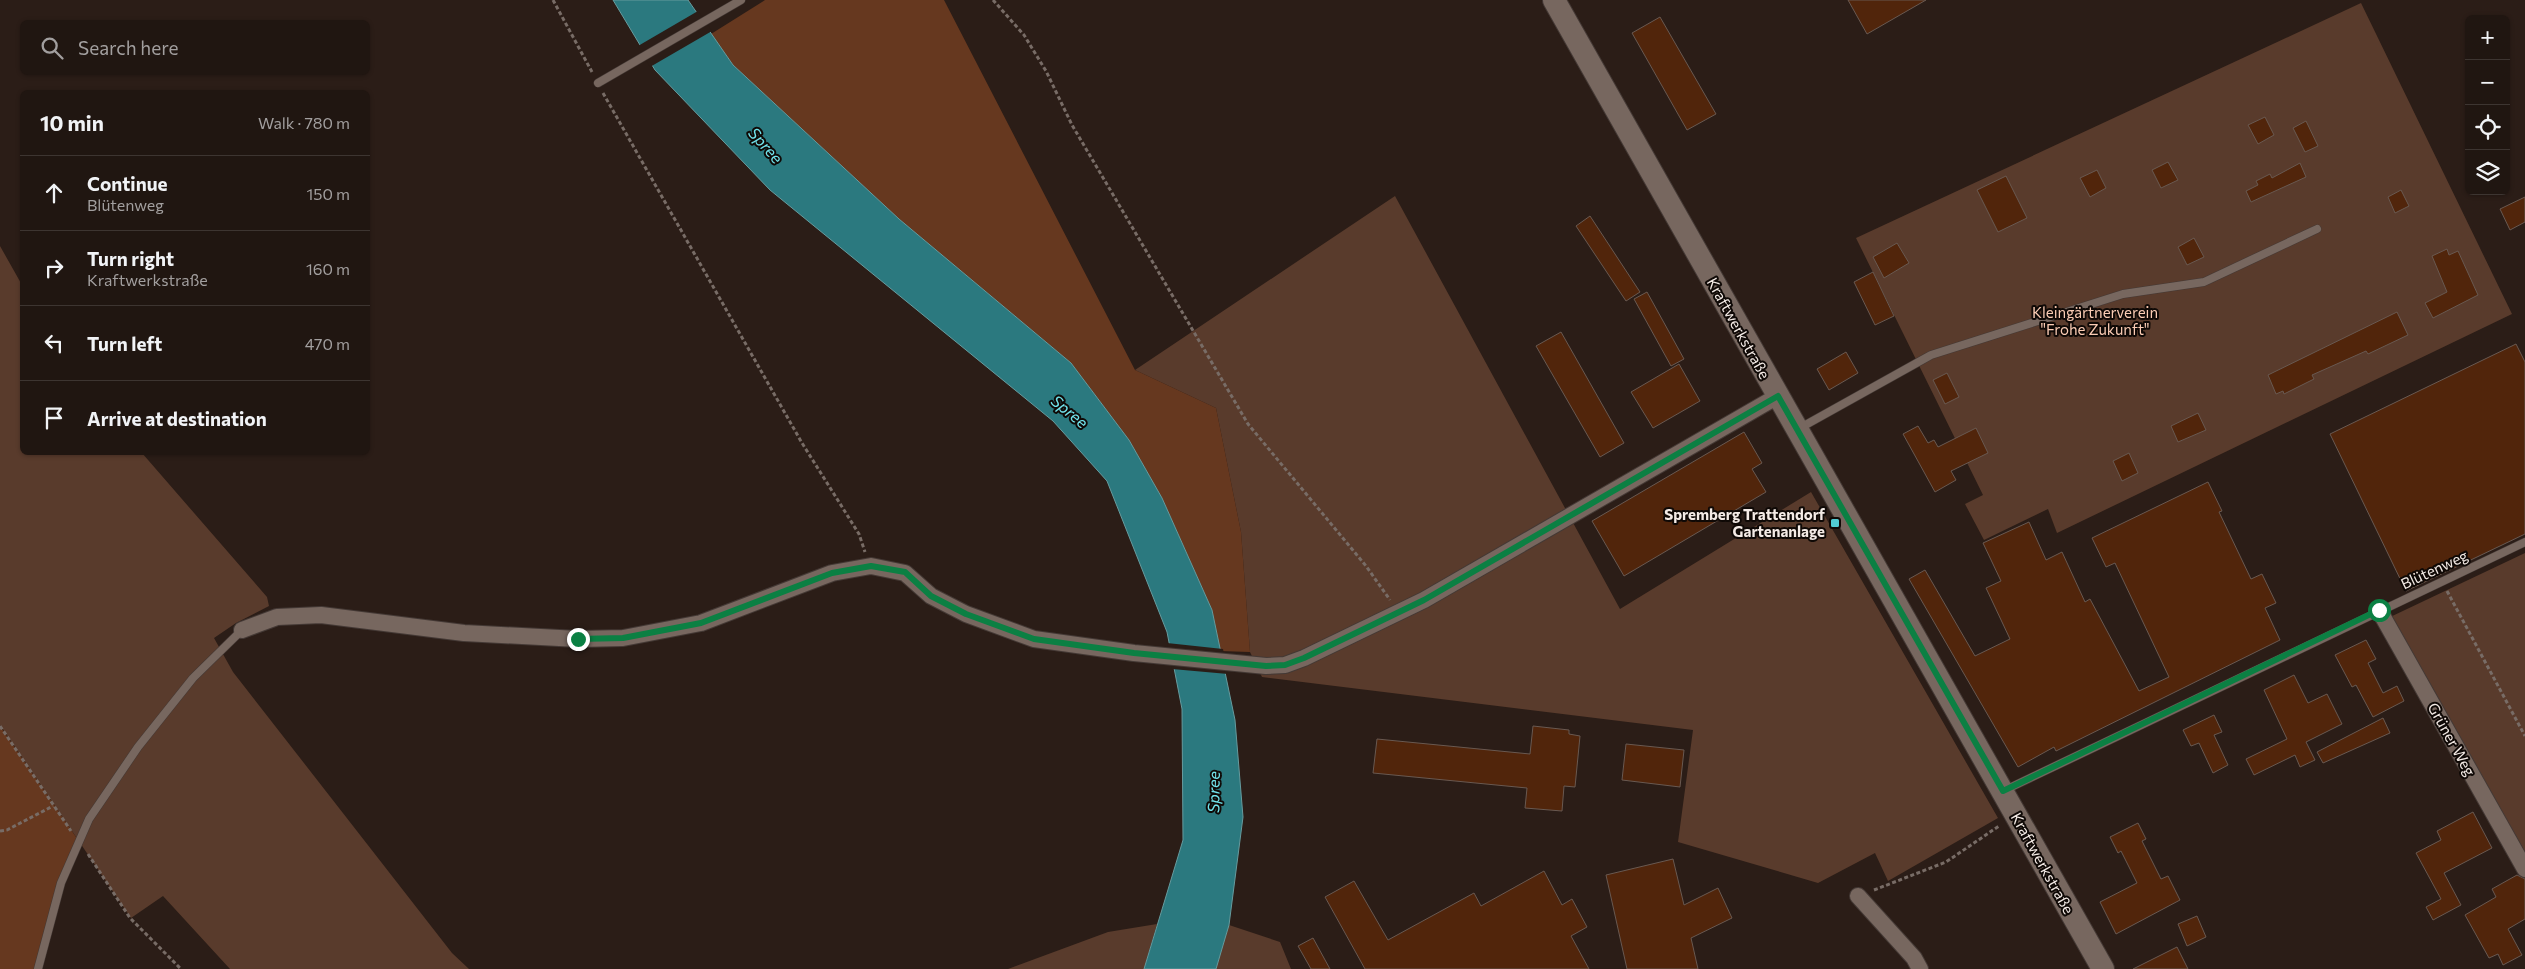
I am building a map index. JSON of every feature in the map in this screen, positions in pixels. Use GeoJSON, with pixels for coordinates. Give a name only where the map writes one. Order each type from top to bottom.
{"type":"FeatureCollection","features":[{"type":"Feature","properties":{"kind":"main road","name":"Kraftwerkstraße"},"geometry":{"type":"LineString","coordinates":[[1554,0],[2103,969]]}},
{"type":"Feature","properties":{"kind":"street"},"geometry":{"type":"LineString","coordinates":[[242,630],[277,617],[321,615],[464,633],[578,639],[623,638],[701,623],[832,573],[871,566],[905,572],[931,596],[966,614],[1034,639],[1134,653],[1252,665],[1285,665],[1304,658],[1424,600],[1778,396]]}},
{"type":"Feature","properties":{"kind":"street","name":"Grüner Weg"},"geometry":{"type":"LineString","coordinates":[[2379,610],[2525,868]]}},
{"type":"Feature","properties":{"kind":"street"},"geometry":{"type":"LineString","coordinates":[[1858,896],[1914,958],[1920,969]]}},
{"type":"Feature","properties":{"kind":"lane"},"geometry":{"type":"LineString","coordinates":[[598,82],[741,0]]}},
{"type":"Feature","properties":{"kind":"lane"},"geometry":{"type":"LineString","coordinates":[[1797,429],[1931,355],[2123,294],[2204,282],[2317,229]]}},
{"type":"Feature","properties":{"kind":"lane","name":"Blütenweg"},"geometry":{"type":"LineString","coordinates":[[2003,791],[2441,580],[2525,542]]}},
{"type":"Feature","properties":{"kind":"lane"},"geometry":{"type":"LineString","coordinates":[[38,969],[62,883],[89,819],[138,747],[193,678],[242,630]]}},
{"type":"Feature","properties":{"kind":"path"},"geometry":{"type":"LineString","coordinates":[[553,0],[802,443],[859,534],[871,566]]}},
{"type":"Feature","properties":{"kind":"path"},"geometry":{"type":"LineString","coordinates":[[993,0],[1024,35],[1042,64],[1072,124],[1248,424],[1366,566],[1398,612]]}},
{"type":"Feature","properties":{"kind":"path"},"geometry":{"type":"LineString","coordinates":[[2441,580],[2525,736]]}},
{"type":"Feature","properties":{"kind":"path"},"geometry":{"type":"LineString","coordinates":[[0,831],[7,830],[53,806]]}},
{"type":"Feature","properties":{"kind":"path"},"geometry":{"type":"LineString","coordinates":[[1858,896],[1946,862],[2016,814]]}},
{"type":"Feature","properties":{"kind":"green space","name":"Kleingärtnerverein \"Frohe Zukunft\""},"geometry":{"type":"Polygon","coordinates":[[[2361,3],[2512,314],[2057,533],[2048,509],[1984,540],[1965,504],[1983,495],[1856,238],[2361,3]]]}},
{"type":"Feature","properties":{"kind":"green space"},"geometry":{"type":"Polygon","coordinates":[[[1395,196],[1620,609],[1811,492],[1998,818],[1888,881],[1875,853],[1818,883],[1678,842],[1693,730],[1262,677],[1250,652],[1241,532],[1216,408],[1135,370],[1395,196]]]}},
{"type":"Feature","properties":{"kind":"green space"},"geometry":{"type":"Polygon","coordinates":[[[0,246],[20,281],[20,455],[144,455],[267,597],[269,606],[236,623],[214,638],[233,672],[452,953],[469,969],[230,969],[163,896],[131,918],[0,725],[0,246]]]}},
{"type":"Feature","properties":{"kind":"green space"},"geometry":{"type":"Polygon","coordinates":[[[2525,553],[2525,859],[2386,619],[2525,553]]]}},
{"type":"Feature","properties":{"kind":"green space"},"geometry":{"type":"Polygon","coordinates":[[[1157,924],[1144,969],[1008,969],[1108,932],[1157,924]]]}},
{"type":"Feature","properties":{"kind":"green space"},"geometry":{"type":"Polygon","coordinates":[[[1229,925],[1280,942],[1291,969],[1216,969],[1229,925]]]}},
{"type":"Feature","properties":{"kind":"shaded area"},"geometry":{"type":"Polygon","coordinates":[[[765,0],[944,0],[1135,370],[1216,408],[1241,532],[1250,652],[1220,651],[1212,610],[1162,498],[1129,440],[1071,363],[899,219],[733,65],[711,34],[765,0]]]}},
{"type":"Feature","properties":{"kind":"shaded area"},"geometry":{"type":"Polygon","coordinates":[[[0,726],[78,840],[38,969],[0,969],[0,726]]]}},
{"type":"Feature","properties":{"kind":"water","name":"Spree"},"geometry":{"type":"Polygon","coordinates":[[[613,0],[688,0],[733,65],[899,219],[1071,363],[1129,440],[1162,498],[1212,610],[1235,720],[1243,817],[1229,925],[1216,969],[1144,969],[1183,840],[1182,709],[1167,632],[1107,481],[1053,421],[770,190],[655,70],[613,0]]]}},
{"type":"Feature","properties":{"kind":"pier"},"geometry":{"type":"Polygon","coordinates":[[[698,11],[712,31],[650,67],[638,46],[698,11]]]}},
{"type":"Feature","properties":{"kind":"pier"},"geometry":{"type":"Polygon","coordinates":[[[1167,643],[1223,649],[1228,674],[1172,669],[1167,643]]]}},
{"type":"Feature","properties":{"kind":"building"},"geometry":{"type":"Polygon","coordinates":[[[1848,0],[1926,0],[1867,34],[1848,0]]]}},
{"type":"Feature","properties":{"kind":"building"},"geometry":{"type":"Polygon","coordinates":[[[1660,17],[1716,114],[1687,130],[1632,33],[1660,17]]]}},
{"type":"Feature","properties":{"kind":"building"},"geometry":{"type":"Polygon","coordinates":[[[2265,117],[2274,135],[2258,144],[2248,125],[2265,117]]]}},
{"type":"Feature","properties":{"kind":"building"},"geometry":{"type":"Polygon","coordinates":[[[2306,121],[2318,146],[2305,152],[2293,128],[2306,121]]]}},
{"type":"Feature","properties":{"kind":"building"},"geometry":{"type":"Polygon","coordinates":[[[2168,162],[2178,180],[2161,188],[2152,170],[2168,162]]]}},
{"type":"Feature","properties":{"kind":"building"},"geometry":{"type":"Polygon","coordinates":[[[2300,163],[2306,177],[2251,202],[2246,191],[2258,185],[2256,181],[2270,174],[2272,178],[2300,163]]]}},
{"type":"Feature","properties":{"kind":"building"},"geometry":{"type":"Polygon","coordinates":[[[2097,170],[2106,188],[2090,197],[2080,178],[2097,170]]]}},
{"type":"Feature","properties":{"kind":"building"},"geometry":{"type":"Polygon","coordinates":[[[2006,176],[2027,218],[1998,232],[1977,190],[2006,176]]]}},
{"type":"Feature","properties":{"kind":"building"},"geometry":{"type":"Polygon","coordinates":[[[2401,190],[2409,206],[2395,213],[2388,197],[2401,190]]]}},
{"type":"Feature","properties":{"kind":"building"},"geometry":{"type":"Polygon","coordinates":[[[2525,197],[2525,222],[2510,230],[2500,209],[2525,197]]]}},
{"type":"Feature","properties":{"kind":"building"},"geometry":{"type":"Polygon","coordinates":[[[1590,216],[1640,292],[1626,301],[1576,226],[1590,216]]]}},
{"type":"Feature","properties":{"kind":"building"},"geometry":{"type":"Polygon","coordinates":[[[2194,238],[2204,257],[2187,265],[2178,247],[2194,238]]]}},
{"type":"Feature","properties":{"kind":"building"},"geometry":{"type":"Polygon","coordinates":[[[1897,243],[1909,263],[1884,278],[1873,257],[1897,243]]]}},
{"type":"Feature","properties":{"kind":"building"},"geometry":{"type":"Polygon","coordinates":[[[2447,249],[2449,255],[2458,251],[2478,295],[2433,318],[2425,303],[2447,292],[2432,256],[2447,249]]]}},
{"type":"Feature","properties":{"kind":"building"},"geometry":{"type":"Polygon","coordinates":[[[1873,272],[1894,316],[1875,325],[1854,282],[1873,272]]]}},
{"type":"Feature","properties":{"kind":"building"},"geometry":{"type":"Polygon","coordinates":[[[1647,292],[1684,359],[1671,366],[1634,299],[1647,292]]]}},
{"type":"Feature","properties":{"kind":"building"},"geometry":{"type":"Polygon","coordinates":[[[2397,312],[2408,335],[2368,354],[2366,351],[2312,375],[2314,379],[2284,394],[2283,391],[2276,394],[2268,375],[2397,312]]]}},
{"type":"Feature","properties":{"kind":"building"},"geometry":{"type":"Polygon","coordinates":[[[1561,332],[1624,443],[1600,457],[1536,346],[1561,332]]]}},
{"type":"Feature","properties":{"kind":"building"},"geometry":{"type":"Polygon","coordinates":[[[2516,344],[2525,362],[2525,534],[2406,591],[2330,434],[2516,344]]]}},
{"type":"Feature","properties":{"kind":"building"},"geometry":{"type":"Polygon","coordinates":[[[1846,352],[1858,373],[1829,390],[1817,369],[1846,352]]]}},
{"type":"Feature","properties":{"kind":"building"},"geometry":{"type":"Polygon","coordinates":[[[1679,364],[1700,401],[1653,428],[1631,392],[1679,364]]]}},
{"type":"Feature","properties":{"kind":"building"},"geometry":{"type":"Polygon","coordinates":[[[1947,373],[1959,397],[1945,404],[1933,380],[1947,373]]]}},
{"type":"Feature","properties":{"kind":"building"},"geometry":{"type":"Polygon","coordinates":[[[2198,413],[2206,430],[2178,442],[2171,426],[2198,413]]]}},
{"type":"Feature","properties":{"kind":"building"},"geometry":{"type":"Polygon","coordinates":[[[1918,426],[1928,443],[1934,440],[1938,447],[1976,428],[1988,453],[1951,471],[1956,480],[1935,492],[1903,434],[1918,426]]]}},
{"type":"Feature","properties":{"kind":"building"},"geometry":{"type":"Polygon","coordinates":[[[1744,432],[1762,463],[1752,469],[1766,492],[1624,576],[1592,521],[1744,432]]]}},
{"type":"Feature","properties":{"kind":"building"},"geometry":{"type":"Polygon","coordinates":[[[2129,453],[2138,473],[2122,481],[2113,461],[2129,453]]]}},
{"type":"Feature","properties":{"kind":"building"},"geometry":{"type":"Polygon","coordinates":[[[2208,482],[2222,511],[2219,512],[2251,579],[2262,574],[2276,603],[2265,608],[2280,640],[2056,751],[2054,747],[2018,767],[1909,579],[1925,570],[1975,656],[2010,639],[1986,588],[2001,581],[1983,543],[2029,522],[2046,560],[2062,552],[2085,602],[2090,599],[2139,691],[2169,677],[2115,563],[2106,567],[2092,538],[2208,482]]]}},
{"type":"Feature","properties":{"kind":"building"},"geometry":{"type":"Polygon","coordinates":[[[2366,640],[2376,659],[2368,663],[2383,693],[2397,686],[2404,701],[2373,717],[2356,685],[2352,687],[2335,655],[2366,640]]]}},
{"type":"Feature","properties":{"kind":"building"},"geometry":{"type":"Polygon","coordinates":[[[2294,675],[2308,703],[2327,694],[2342,724],[2306,742],[2315,760],[2300,767],[2295,755],[2254,775],[2246,759],[2287,739],[2264,690],[2294,675]]]}},
{"type":"Feature","properties":{"kind":"building"},"geometry":{"type":"Polygon","coordinates":[[[2214,715],[2222,732],[2214,735],[2228,765],[2213,773],[2199,743],[2191,746],[2183,730],[2214,715]]]}},
{"type":"Feature","properties":{"kind":"building"},"geometry":{"type":"Polygon","coordinates":[[[2383,718],[2390,733],[2323,763],[2317,752],[2383,718]]]}},
{"type":"Feature","properties":{"kind":"building"},"geometry":{"type":"Polygon","coordinates":[[[1533,726],[1569,730],[1569,734],[1580,736],[1575,787],[1564,786],[1562,811],[1525,808],[1527,788],[1373,773],[1377,739],[1530,754],[1533,726]]]}},
{"type":"Feature","properties":{"kind":"building"},"geometry":{"type":"Polygon","coordinates":[[[1626,744],[1684,750],[1680,787],[1622,780],[1626,744]]]}},
{"type":"Feature","properties":{"kind":"building"},"geometry":{"type":"Polygon","coordinates":[[[2473,812],[2492,848],[2444,873],[2461,905],[2433,920],[2426,907],[2441,899],[2416,853],[2441,840],[2437,831],[2473,812]]]}},
{"type":"Feature","properties":{"kind":"building"},"geometry":{"type":"Polygon","coordinates":[[[2138,823],[2146,839],[2142,841],[2161,879],[2168,876],[2180,900],[2116,934],[2100,902],[2137,883],[2121,851],[2118,853],[2110,837],[2138,823]]]}},
{"type":"Feature","properties":{"kind":"building"},"geometry":{"type":"Polygon","coordinates":[[[1673,859],[1684,905],[1718,888],[1732,918],[1691,938],[1698,969],[1627,969],[1606,875],[1673,859]]]}},
{"type":"Feature","properties":{"kind":"building"},"geometry":{"type":"Polygon","coordinates":[[[1544,871],[1562,905],[1572,899],[1587,927],[1571,936],[1589,969],[1365,969],[1325,897],[1354,881],[1388,940],[1474,893],[1481,906],[1544,871]]]}},
{"type":"Feature","properties":{"kind":"building"},"geometry":{"type":"Polygon","coordinates":[[[2517,875],[2525,879],[2525,919],[2508,929],[2522,955],[2503,965],[2498,954],[2489,958],[2465,915],[2496,897],[2492,889],[2517,875]]]}},
{"type":"Feature","properties":{"kind":"building"},"geometry":{"type":"Polygon","coordinates":[[[2197,916],[2206,937],[2187,946],[2178,924],[2197,916]]]}},
{"type":"Feature","properties":{"kind":"building"},"geometry":{"type":"Polygon","coordinates":[[[1313,938],[1330,969],[1311,969],[1298,946],[1313,938]]]}},
{"type":"Feature","properties":{"kind":"building"},"geometry":{"type":"Polygon","coordinates":[[[2177,947],[2188,969],[2133,969],[2177,947]]]}},
{"type":"Feature","properties":{"kind":"place","name":"Spremberg Trattendorf Gartenanlage"},"geometry":{"type":"Point","coordinates":[1835,523]}},
{"type":"Feature","properties":{"kind":"route"},"geometry":{"type":"LineString","coordinates":[[578,639],[623,638],[701,623],[832,573],[871,566],[905,572],[931,596],[966,614],[1034,639],[1134,653],[1266,666],[1285,665],[1304,658],[1424,600],[1778,396],[2003,791],[2379,610]]}}]}
